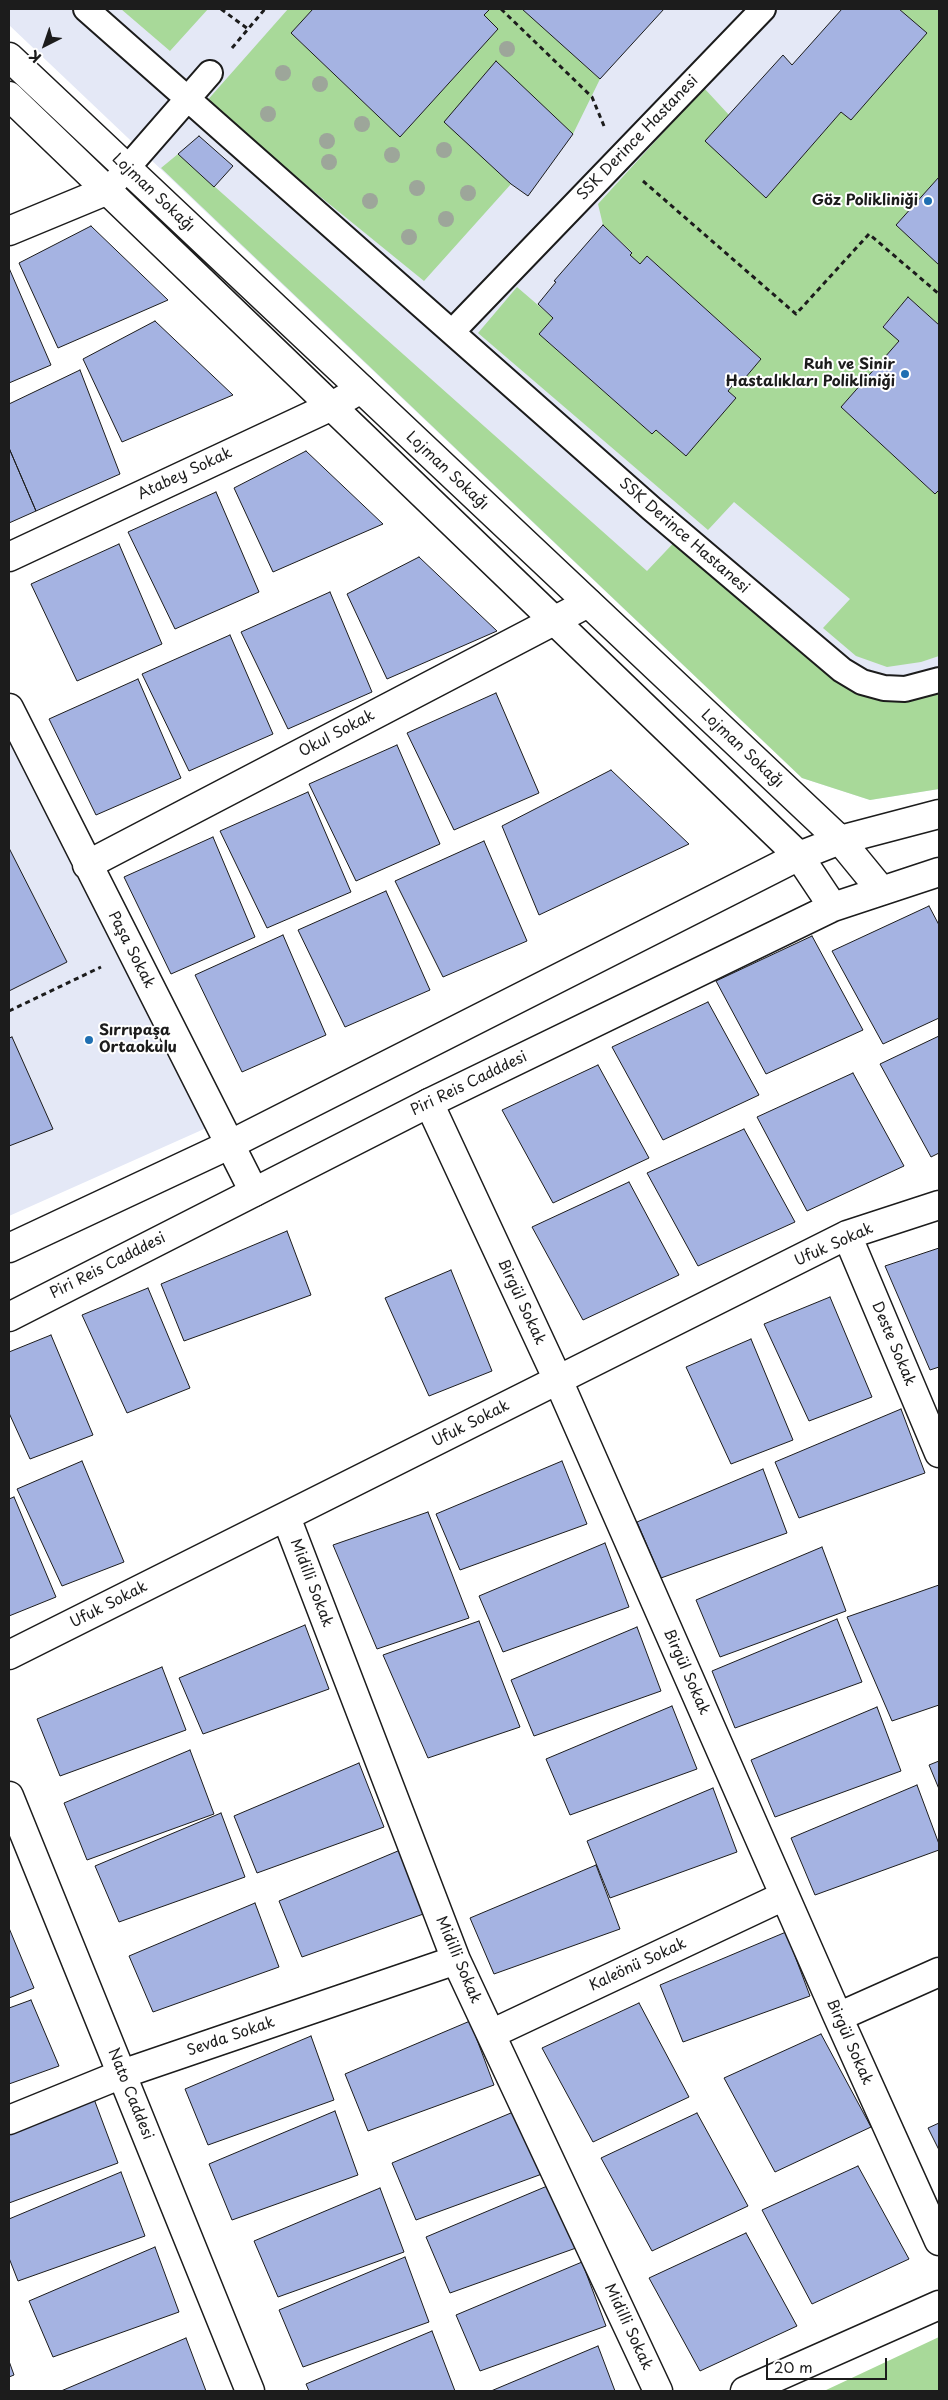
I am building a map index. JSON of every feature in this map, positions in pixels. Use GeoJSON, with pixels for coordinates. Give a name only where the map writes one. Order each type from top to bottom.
{"type":"FeatureCollection","features":[{"type":"Feature","properties":{"kind":"street","name":"Lojman Sokağı"},"geometry":{"type":"LineString","coordinates":[[9,57],[840,840],[880,890]]}},
{"type":"Feature","properties":{"kind":"street","name":"Lojman Sokağı"},"geometry":{"type":"LineString","coordinates":[[9,96],[799,856],[834,907]]}},
{"type":"Feature","properties":{"kind":"street"},"geometry":{"type":"LineString","coordinates":[[9,231],[108,190]]}},
{"type":"Feature","properties":{"kind":"street","name":"Atabey Sokak"},"geometry":{"type":"LineString","coordinates":[[9,557],[332,406],[361,390]]}},
{"type":"Feature","properties":{"kind":"street","name":"Okul Sokak"},"geometry":{"type":"LineString","coordinates":[[87,865],[588,603]]}},
{"type":"Feature","properties":{"kind":"street","name":"Paşa Sokak"},"geometry":{"type":"LineString","coordinates":[[9,708],[254,1192]]}},
{"type":"Feature","properties":{"kind":"street"},"geometry":{"type":"LineString","coordinates":[[9,1248],[231,1144],[799,856],[840,840],[939,814]]}},
{"type":"Feature","properties":{"kind":"street","name":"Piri Reis Cadddesi"},"geometry":{"type":"LineString","coordinates":[[9,1317],[429,1103],[834,907],[880,890],[939,872]]}},
{"type":"Feature","properties":{"kind":"street","name":"Birgül Sokak"},"geometry":{"type":"LineString","coordinates":[[429,1103],[558,1380],[784,1896],[939,2241]]}},
{"type":"Feature","properties":{"kind":"street","name":"Ufuk Sokak"},"geometry":{"type":"LineString","coordinates":[[9,1656],[847,1235],[939,1205]]}},
{"type":"Feature","properties":{"kind":"street","name":"Deste Sokak"},"geometry":{"type":"LineString","coordinates":[[847,1235],[939,1454]]}},
{"type":"Feature","properties":{"kind":"street","name":"Midilli Sokak"},"geometry":{"type":"LineString","coordinates":[[286,1517],[456,1960],[658,2391]]}},
{"type":"Feature","properties":{"kind":"street","name":"Nato Caddesi"},"geometry":{"type":"LineString","coordinates":[[9,1796],[250,2391]]}},
{"type":"Feature","properties":{"kind":"street","name":"Kaleönü Sokak"},"geometry":{"type":"LineString","coordinates":[[491,2034],[784,1896]]}},
{"type":"Feature","properties":{"kind":"street","name":"Sevda Sokak"},"geometry":{"type":"LineString","coordinates":[[9,2120],[122,2074],[456,1960]]}},
{"type":"Feature","properties":{"kind":"street"},"geometry":{"type":"LineString","coordinates":[[838,2017],[939,1972]]}},
{"type":"Feature","properties":{"kind":"street"},"geometry":{"type":"LineString","coordinates":[[745,2391],[939,2305]]}},
{"type":"Feature","properties":{"kind":"lane","name":"SSK Derince Hastanesi"},"geometry":{"type":"LineString","coordinates":[[86,9],[652,509],[842,670],[862,682],[884,688],[905,689],[939,680]]}},
{"type":"Feature","properties":{"kind":"lane","name":"SSK Derince Hastanesi"},"geometry":{"type":"LineString","coordinates":[[452,332],[763,9]]}},
{"type":"Feature","properties":{"kind":"lane"},"geometry":{"type":"LineString","coordinates":[[108,190],[210,73]]}},
{"type":"Feature","properties":{"kind":"path"},"geometry":{"type":"LineString","coordinates":[[221,9],[248,29]]}},
{"type":"Feature","properties":{"kind":"path"},"geometry":{"type":"LineString","coordinates":[[210,73],[265,9]]}},
{"type":"Feature","properties":{"kind":"path"},"geometry":{"type":"LineString","coordinates":[[501,9],[592,97],[618,159],[796,314],[870,234],[939,294]]}},
{"type":"Feature","properties":{"kind":"path"},"geometry":{"type":"LineString","coordinates":[[9,1011],[108,963]]}},
{"type":"Feature","properties":{"kind":"shaded area"},"geometry":{"type":"Polygon","coordinates":[[[9,9],[939,9],[939,789],[870,800],[802,778],[9,25],[9,9]]]}},
{"type":"Feature","properties":{"kind":"shaded area","name":"Sırrıpaşa Ortaokulu"},"geometry":{"type":"Polygon","coordinates":[[[9,728],[213,1125],[9,1216],[9,728]]]}},
{"type":"Feature","properties":{"kind":"green space"},"geometry":{"type":"Polygon","coordinates":[[[121,9],[208,9],[170,51],[121,9]]]}},
{"type":"Feature","properties":{"kind":"green space"},"geometry":{"type":"Polygon","coordinates":[[[288,9],[313,9],[291,33],[400,137],[498,29],[484,15],[490,9],[522,9],[600,79],[573,134],[496,62],[511,184],[424,281],[205,103],[288,9]]]}},
{"type":"Feature","properties":{"kind":"green space"},"geometry":{"type":"Polygon","coordinates":[[[899,9],[939,9],[939,177],[896,225],[939,265],[939,325],[908,297],[883,326],[899,341],[841,407],[935,494],[939,490],[939,656],[921,662],[887,667],[856,656],[823,628],[850,599],[734,502],[708,530],[478,333],[517,287],[553,318],[539,334],[652,434],[656,430],[686,455],[736,398],[728,391],[736,381],[740,384],[761,359],[647,256],[640,264],[630,255],[632,252],[603,225],[598,204],[704,88],[729,115],[706,141],[766,198],[841,112],[851,120],[926,33],[899,9]]]}},
{"type":"Feature","properties":{"kind":"green space"},"geometry":{"type":"Polygon","coordinates":[[[178,154],[647,571],[682,534],[862,682],[939,680],[939,789],[870,800],[802,778],[161,168],[178,154]]]}},
{"type":"Feature","properties":{"kind":"green space"},"geometry":{"type":"Polygon","coordinates":[[[939,2337],[939,2391],[824,2391],[939,2337]]]}},
{"type":"Feature","properties":{"kind":"building"},"geometry":{"type":"Polygon","coordinates":[[[313,9],[490,9],[484,15],[498,29],[400,137],[291,33],[313,9]]]}},
{"type":"Feature","properties":{"kind":"building"},"geometry":{"type":"Polygon","coordinates":[[[522,9],[664,9],[600,79],[522,9]]]}},
{"type":"Feature","properties":{"kind":"building"},"geometry":{"type":"Polygon","coordinates":[[[842,9],[899,9],[927,33],[851,120],[841,112],[766,198],[705,141],[783,55],[792,65],[842,9]]]}},
{"type":"Feature","properties":{"kind":"building"},"geometry":{"type":"Polygon","coordinates":[[[496,61],[573,134],[528,196],[511,184],[444,122],[496,61]]]}},
{"type":"Feature","properties":{"kind":"building"},"geometry":{"type":"Polygon","coordinates":[[[199,136],[233,166],[214,187],[178,154],[199,136]]]}},
{"type":"Feature","properties":{"kind":"building","name":"Göz Polikliniği"},"geometry":{"type":"Polygon","coordinates":[[[939,177],[939,265],[896,225],[939,177]]]}},
{"type":"Feature","properties":{"kind":"building"},"geometry":{"type":"Polygon","coordinates":[[[603,225],[632,253],[630,255],[640,264],[647,256],[761,359],[740,384],[736,381],[728,391],[736,398],[686,456],[656,430],[652,434],[539,334],[553,318],[538,304],[556,282],[554,281],[603,225]]]}},
{"type":"Feature","properties":{"kind":"building"},"geometry":{"type":"Polygon","coordinates":[[[91,226],[168,300],[58,348],[19,263],[91,226]]]}},
{"type":"Feature","properties":{"kind":"building"},"geometry":{"type":"Polygon","coordinates":[[[9,268],[51,365],[9,383],[9,268]]]}},
{"type":"Feature","properties":{"kind":"building","name":"Ruh ve Sinir Hastalıkları Polikliniği"},"geometry":{"type":"Polygon","coordinates":[[[908,297],[939,325],[939,490],[935,494],[841,407],[899,341],[883,327],[908,297]]]}},
{"type":"Feature","properties":{"kind":"building"},"geometry":{"type":"Polygon","coordinates":[[[155,321],[233,395],[122,442],[83,359],[155,321]]]}},
{"type":"Feature","properties":{"kind":"building"},"geometry":{"type":"Polygon","coordinates":[[[80,370],[120,474],[36,511],[9,448],[9,404],[80,370]]]}},
{"type":"Feature","properties":{"kind":"building"},"geometry":{"type":"Polygon","coordinates":[[[9,448],[36,511],[9,523],[9,448]]]}},
{"type":"Feature","properties":{"kind":"building"},"geometry":{"type":"Polygon","coordinates":[[[306,451],[383,524],[273,572],[234,488],[306,451]]]}},
{"type":"Feature","properties":{"kind":"building"},"geometry":{"type":"Polygon","coordinates":[[[216,492],[259,592],[175,629],[128,532],[216,492]]]}},
{"type":"Feature","properties":{"kind":"building"},"geometry":{"type":"Polygon","coordinates":[[[119,544],[162,644],[77,681],[31,584],[119,544]]]}},
{"type":"Feature","properties":{"kind":"building"},"geometry":{"type":"Polygon","coordinates":[[[419,557],[497,631],[387,679],[347,594],[419,557]]]}},
{"type":"Feature","properties":{"kind":"building"},"geometry":{"type":"Polygon","coordinates":[[[330,592],[372,692],[288,729],[241,632],[330,592]]]}},
{"type":"Feature","properties":{"kind":"building"},"geometry":{"type":"Polygon","coordinates":[[[230,635],[273,734],[189,771],[142,674],[230,635]]]}},
{"type":"Feature","properties":{"kind":"building"},"geometry":{"type":"Polygon","coordinates":[[[138,679],[181,778],[96,815],[49,719],[138,679]]]}},
{"type":"Feature","properties":{"kind":"building"},"geometry":{"type":"Polygon","coordinates":[[[496,693],[539,793],[454,830],[407,733],[496,693]]]}},
{"type":"Feature","properties":{"kind":"building"},"geometry":{"type":"Polygon","coordinates":[[[397,745],[440,844],[356,881],[309,784],[397,745]]]}},
{"type":"Feature","properties":{"kind":"building"},"geometry":{"type":"Polygon","coordinates":[[[611,770],[689,844],[539,915],[502,826],[611,770]]]}},
{"type":"Feature","properties":{"kind":"building"},"geometry":{"type":"Polygon","coordinates":[[[308,792],[351,892],[267,928],[220,831],[308,792]]]}},
{"type":"Feature","properties":{"kind":"building"},"geometry":{"type":"Polygon","coordinates":[[[213,837],[255,937],[171,974],[124,877],[213,837]]]}},
{"type":"Feature","properties":{"kind":"building"},"geometry":{"type":"Polygon","coordinates":[[[484,841],[527,941],[443,977],[395,881],[484,841]]]}},
{"type":"Feature","properties":{"kind":"building"},"geometry":{"type":"Polygon","coordinates":[[[9,848],[67,962],[9,991],[9,848]]]}},
{"type":"Feature","properties":{"kind":"building"},"geometry":{"type":"Polygon","coordinates":[[[386,891],[430,990],[345,1027],[298,930],[386,891]]]}},
{"type":"Feature","properties":{"kind":"building"},"geometry":{"type":"Polygon","coordinates":[[[929,906],[939,925],[939,1018],[883,1044],[832,951],[929,906]]]}},
{"type":"Feature","properties":{"kind":"building"},"geometry":{"type":"Polygon","coordinates":[[[283,935],[326,1035],[242,1072],[195,975],[283,935]]]}},
{"type":"Feature","properties":{"kind":"building"},"geometry":{"type":"Polygon","coordinates":[[[812,936],[863,1030],[766,1074],[716,981],[812,936]]]}},
{"type":"Feature","properties":{"kind":"building"},"geometry":{"type":"Polygon","coordinates":[[[708,1002],[759,1095],[663,1140],[612,1047],[708,1002]]]}},
{"type":"Feature","properties":{"kind":"building"},"geometry":{"type":"Polygon","coordinates":[[[939,1036],[939,1153],[931,1157],[880,1064],[939,1036]]]}},
{"type":"Feature","properties":{"kind":"building"},"geometry":{"type":"Polygon","coordinates":[[[12,1037],[53,1129],[9,1146],[9,1038],[12,1037]]]}},
{"type":"Feature","properties":{"kind":"building"},"geometry":{"type":"Polygon","coordinates":[[[598,1065],[649,1158],[553,1203],[502,1110],[598,1065]]]}},
{"type":"Feature","properties":{"kind":"building"},"geometry":{"type":"Polygon","coordinates":[[[853,1073],[904,1166],[807,1211],[757,1117],[853,1073]]]}},
{"type":"Feature","properties":{"kind":"building"},"geometry":{"type":"Polygon","coordinates":[[[744,1129],[795,1222],[698,1266],[647,1173],[744,1129]]]}},
{"type":"Feature","properties":{"kind":"building"},"geometry":{"type":"Polygon","coordinates":[[[629,1182],[679,1275],[583,1320],[532,1227],[629,1182]]]}},
{"type":"Feature","properties":{"kind":"building"},"geometry":{"type":"Polygon","coordinates":[[[287,1231],[311,1295],[184,1341],[161,1284],[287,1231]]]}},
{"type":"Feature","properties":{"kind":"building"},"geometry":{"type":"Polygon","coordinates":[[[939,1248],[939,1367],[930,1370],[885,1266],[939,1248]]]}},
{"type":"Feature","properties":{"kind":"building"},"geometry":{"type":"Polygon","coordinates":[[[451,1270],[492,1371],[429,1396],[385,1298],[451,1270]]]}},
{"type":"Feature","properties":{"kind":"building"},"geometry":{"type":"Polygon","coordinates":[[[148,1288],[190,1388],[127,1413],[82,1315],[148,1288]]]}},
{"type":"Feature","properties":{"kind":"building"},"geometry":{"type":"Polygon","coordinates":[[[830,1297],[872,1397],[809,1421],[764,1324],[830,1297]]]}},
{"type":"Feature","properties":{"kind":"building"},"geometry":{"type":"Polygon","coordinates":[[[51,1335],[93,1435],[30,1459],[9,1413],[9,1352],[51,1335]]]}},
{"type":"Feature","properties":{"kind":"building"},"geometry":{"type":"Polygon","coordinates":[[[751,1339],[793,1440],[731,1464],[686,1367],[751,1339]]]}},
{"type":"Feature","properties":{"kind":"building"},"geometry":{"type":"Polygon","coordinates":[[[901,1409],[925,1473],[799,1518],[775,1462],[901,1409]]]}},
{"type":"Feature","properties":{"kind":"building"},"geometry":{"type":"Polygon","coordinates":[[[82,1461],[124,1562],[62,1586],[17,1489],[82,1461]]]}},
{"type":"Feature","properties":{"kind":"building"},"geometry":{"type":"Polygon","coordinates":[[[562,1461],[587,1524],[460,1570],[436,1514],[562,1461]]]}},
{"type":"Feature","properties":{"kind":"building"},"geometry":{"type":"Polygon","coordinates":[[[763,1469],[787,1533],[661,1578],[637,1522],[763,1469]]]}},
{"type":"Feature","properties":{"kind":"building"},"geometry":{"type":"Polygon","coordinates":[[[14,1497],[56,1597],[9,1616],[9,1499],[14,1497]]]}},
{"type":"Feature","properties":{"kind":"building"},"geometry":{"type":"Polygon","coordinates":[[[428,1512],[469,1618],[377,1649],[333,1545],[428,1512]]]}},
{"type":"Feature","properties":{"kind":"building"},"geometry":{"type":"Polygon","coordinates":[[[605,1543],[629,1607],[503,1652],[479,1596],[605,1543]]]}},
{"type":"Feature","properties":{"kind":"building"},"geometry":{"type":"Polygon","coordinates":[[[822,1547],[846,1611],[720,1657],[696,1600],[822,1547]]]}},
{"type":"Feature","properties":{"kind":"building"},"geometry":{"type":"Polygon","coordinates":[[[939,1585],[939,1705],[892,1721],[847,1617],[939,1585]]]}},
{"type":"Feature","properties":{"kind":"building"},"geometry":{"type":"Polygon","coordinates":[[[837,1619],[862,1682],[735,1728],[712,1671],[837,1619]]]}},
{"type":"Feature","properties":{"kind":"building"},"geometry":{"type":"Polygon","coordinates":[[[479,1621],[520,1727],[428,1758],[383,1655],[479,1621]]]}},
{"type":"Feature","properties":{"kind":"building"},"geometry":{"type":"Polygon","coordinates":[[[305,1625],[329,1689],[203,1734],[179,1678],[305,1625]]]}},
{"type":"Feature","properties":{"kind":"building"},"geometry":{"type":"Polygon","coordinates":[[[637,1627],[661,1691],[534,1736],[511,1680],[637,1627]]]}},
{"type":"Feature","properties":{"kind":"building"},"geometry":{"type":"Polygon","coordinates":[[[162,1667],[186,1730],[60,1776],[37,1719],[162,1667]]]}},
{"type":"Feature","properties":{"kind":"building"},"geometry":{"type":"Polygon","coordinates":[[[672,1706],[697,1769],[570,1815],[546,1759],[672,1706]]]}},
{"type":"Feature","properties":{"kind":"building"},"geometry":{"type":"Polygon","coordinates":[[[877,1707],[901,1771],[775,1817],[751,1760],[877,1707]]]}},
{"type":"Feature","properties":{"kind":"building"},"geometry":{"type":"Polygon","coordinates":[[[190,1750],[214,1814],[87,1860],[64,1803],[190,1750]]]}},
{"type":"Feature","properties":{"kind":"building"},"geometry":{"type":"Polygon","coordinates":[[[939,1761],[939,1789],[929,1765],[939,1761]]]}},
{"type":"Feature","properties":{"kind":"building"},"geometry":{"type":"Polygon","coordinates":[[[359,1763],[384,1827],[257,1873],[234,1816],[359,1763]]]}},
{"type":"Feature","properties":{"kind":"building"},"geometry":{"type":"Polygon","coordinates":[[[917,1785],[939,1844],[939,1850],[815,1895],[791,1838],[917,1785]]]}},
{"type":"Feature","properties":{"kind":"building"},"geometry":{"type":"Polygon","coordinates":[[[713,1788],[737,1852],[610,1898],[587,1841],[713,1788]]]}},
{"type":"Feature","properties":{"kind":"building"},"geometry":{"type":"Polygon","coordinates":[[[221,1813],[245,1877],[119,1922],[95,1866],[221,1813]]]}},
{"type":"Feature","properties":{"kind":"building"},"geometry":{"type":"Polygon","coordinates":[[[405,1848],[429,1912],[302,1957],[279,1901],[405,1848]]]}},
{"type":"Feature","properties":{"kind":"building"},"geometry":{"type":"Polygon","coordinates":[[[596,1865],[620,1929],[494,1974],[470,1918],[596,1865]]]}},
{"type":"Feature","properties":{"kind":"building"},"geometry":{"type":"Polygon","coordinates":[[[255,1903],[279,1967],[153,2012],[129,1956],[255,1903]]]}},
{"type":"Feature","properties":{"kind":"building"},"geometry":{"type":"Polygon","coordinates":[[[9,1928],[34,1988],[9,1998],[9,1928]]]}},
{"type":"Feature","properties":{"kind":"building"},"geometry":{"type":"Polygon","coordinates":[[[786,1932],[810,1996],[683,2042],[660,1985],[786,1932]]]}},
{"type":"Feature","properties":{"kind":"building"},"geometry":{"type":"Polygon","coordinates":[[[31,2000],[59,2066],[9,2084],[9,2008],[31,2000]]]}},
{"type":"Feature","properties":{"kind":"building"},"geometry":{"type":"Polygon","coordinates":[[[639,2003],[689,2097],[593,2142],[542,2048],[639,2003]]]}},
{"type":"Feature","properties":{"kind":"building"},"geometry":{"type":"Polygon","coordinates":[[[470,2021],[494,2085],[368,2131],[345,2074],[470,2021]]]}},
{"type":"Feature","properties":{"kind":"building"},"geometry":{"type":"Polygon","coordinates":[[[821,2034],[871,2127],[775,2172],[724,2078],[821,2034]]]}},
{"type":"Feature","properties":{"kind":"building"},"geometry":{"type":"Polygon","coordinates":[[[311,2036],[334,2100],[208,2145],[185,2089],[311,2036]]]}},
{"type":"Feature","properties":{"kind":"building"},"geometry":{"type":"Polygon","coordinates":[[[94,2099],[118,2163],[9,2203],[9,2135],[94,2099]]]}},
{"type":"Feature","properties":{"kind":"building"},"geometry":{"type":"Polygon","coordinates":[[[518,2110],[542,2174],[416,2220],[392,2163],[518,2110]]]}},
{"type":"Feature","properties":{"kind":"building"},"geometry":{"type":"Polygon","coordinates":[[[335,2111],[358,2175],[232,2220],[209,2164],[335,2111]]]}},
{"type":"Feature","properties":{"kind":"building"},"geometry":{"type":"Polygon","coordinates":[[[697,2113],[748,2206],[652,2251],[601,2158],[697,2113]]]}},
{"type":"Feature","properties":{"kind":"building"},"geometry":{"type":"Polygon","coordinates":[[[939,2123],[939,2150],[928,2128],[939,2123]]]}},
{"type":"Feature","properties":{"kind":"building"},"geometry":{"type":"Polygon","coordinates":[[[858,2166],[909,2259],[812,2304],[762,2210],[858,2166]]]}},
{"type":"Feature","properties":{"kind":"building"},"geometry":{"type":"Polygon","coordinates":[[[121,2172],[145,2236],[18,2281],[9,2258],[9,2219],[121,2172]]]}},
{"type":"Feature","properties":{"kind":"building"},"geometry":{"type":"Polygon","coordinates":[[[552,2184],[576,2248],[450,2293],[426,2237],[552,2184]]]}},
{"type":"Feature","properties":{"kind":"building"},"geometry":{"type":"Polygon","coordinates":[[[380,2188],[404,2252],[278,2297],[254,2241],[380,2188]]]}},
{"type":"Feature","properties":{"kind":"building"},"geometry":{"type":"Polygon","coordinates":[[[746,2233],[797,2326],[700,2371],[649,2278],[746,2233]]]}},
{"type":"Feature","properties":{"kind":"building"},"geometry":{"type":"Polygon","coordinates":[[[155,2247],[179,2312],[53,2357],[29,2301],[155,2247]]]}},
{"type":"Feature","properties":{"kind":"building"},"geometry":{"type":"Polygon","coordinates":[[[405,2257],[429,2322],[303,2367],[279,2310],[405,2257]]]}},
{"type":"Feature","properties":{"kind":"building"},"geometry":{"type":"Polygon","coordinates":[[[582,2262],[606,2326],[480,2371],[456,2315],[582,2262]]]}},
{"type":"Feature","properties":{"kind":"building"},"geometry":{"type":"Polygon","coordinates":[[[432,2331],[455,2391],[309,2391],[306,2384],[432,2331]]]}},
{"type":"Feature","properties":{"kind":"building"},"geometry":{"type":"Polygon","coordinates":[[[186,2338],[206,2391],[61,2391],[186,2338]]]}},
{"type":"Feature","properties":{"kind":"building"},"geometry":{"type":"Polygon","coordinates":[[[598,2346],[615,2391],[491,2391],[598,2346]]]}},
{"type":"Feature","properties":{"kind":"building"},"geometry":{"type":"Polygon","coordinates":[[[9,2361],[14,2375],[9,2377],[9,2361]]]}},
{"type":"Feature","properties":{"kind":"place","name":"Göz Polikliniği"},"geometry":{"type":"Point","coordinates":[928,201]}},
{"type":"Feature","properties":{"kind":"place","name":"Ruh ve Sinir Hastalıkları Polikliniği"},"geometry":{"type":"Point","coordinates":[905,374]}},
{"type":"Feature","properties":{"kind":"place","name":"Sırrıpaşa Ortaokulu"},"geometry":{"type":"Point","coordinates":[89,1040]}}]}
